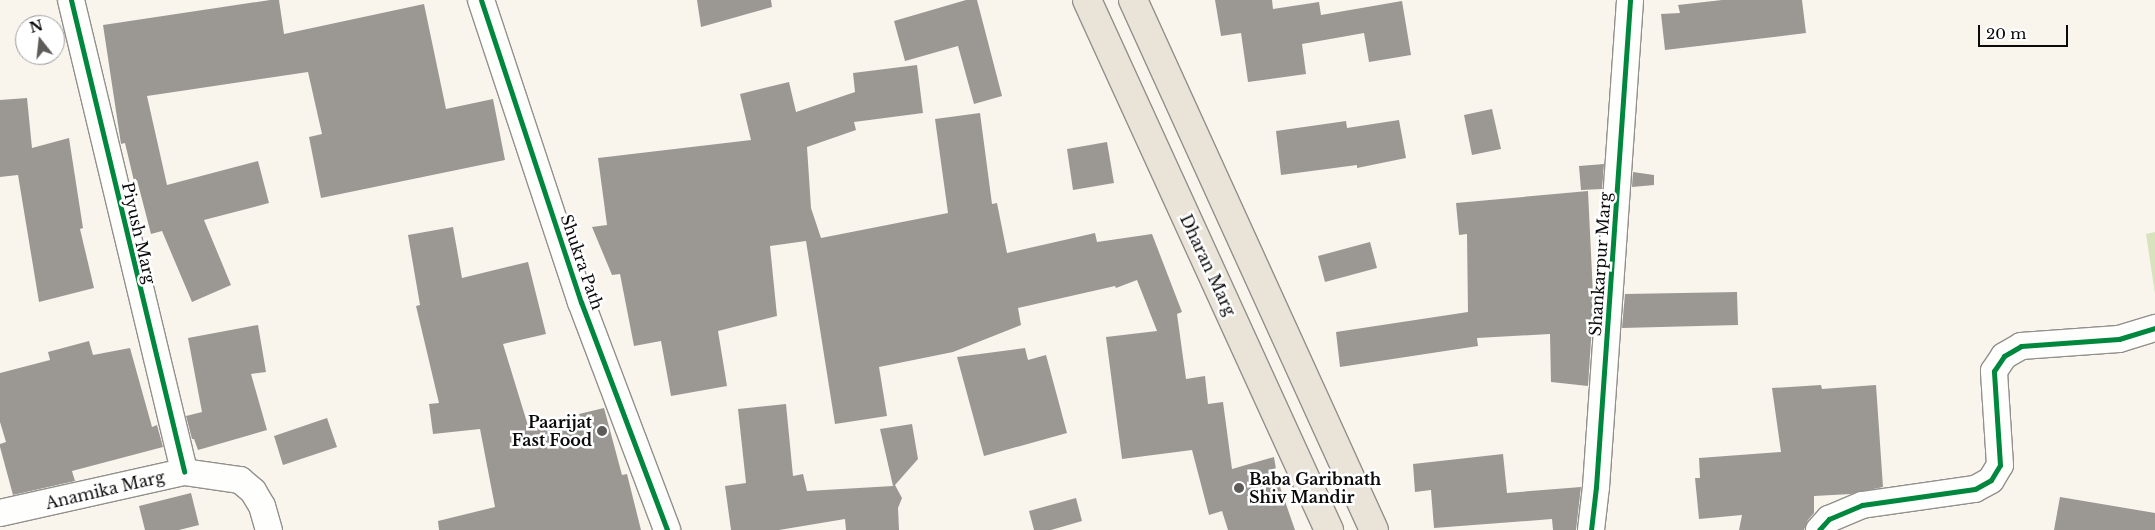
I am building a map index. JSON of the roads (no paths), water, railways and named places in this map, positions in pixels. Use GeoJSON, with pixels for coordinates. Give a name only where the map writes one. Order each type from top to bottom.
{"type":"FeatureCollection","features":[{"type":"Feature","properties":{"kind":"main road","name":"Dharan Marg"},"geometry":{"type":"LineString","coordinates":[[1087,0],[1329,530]]}},
{"type":"Feature","properties":{"kind":"main road"},"geometry":{"type":"LineString","coordinates":[[1134,0],[1374,530]]}},
{"type":"Feature","properties":{"kind":"street","name":"Piyush Marg"},"geometry":{"type":"LineString","coordinates":[[71,0],[184,472]]}},
{"type":"Feature","properties":{"kind":"street","name":"Shukra Path"},"geometry":{"type":"LineString","coordinates":[[481,0],[582,302],[667,530]]}},
{"type":"Feature","properties":{"kind":"street","name":"Shankarpur Marg"},"geometry":{"type":"LineString","coordinates":[[1591,530],[1598,468],[1630,0]]}},
{"type":"Feature","properties":{"kind":"street"},"geometry":{"type":"LineString","coordinates":[[1819,530],[1829,519],[1862,505],[1975,489],[1991,480],[2000,465],[1994,371],[2004,356],[2021,346],[2119,339],[2155,328]]}},
{"type":"Feature","properties":{"kind":"street","name":"Anamika Marg"},"geometry":{"type":"LineString","coordinates":[[0,513],[184,472],[240,480],[253,491],[262,506],[269,530]]}},
{"type":"Feature","properties":{"kind":"place","name":"Paarijat Fast Food"},"geometry":{"type":"Point","coordinates":[602,431]}},
{"type":"Feature","properties":{"kind":"place","name":"Baba Garibnath Shiv Mandir"},"geometry":{"type":"Point","coordinates":[1239,488]}}]}
